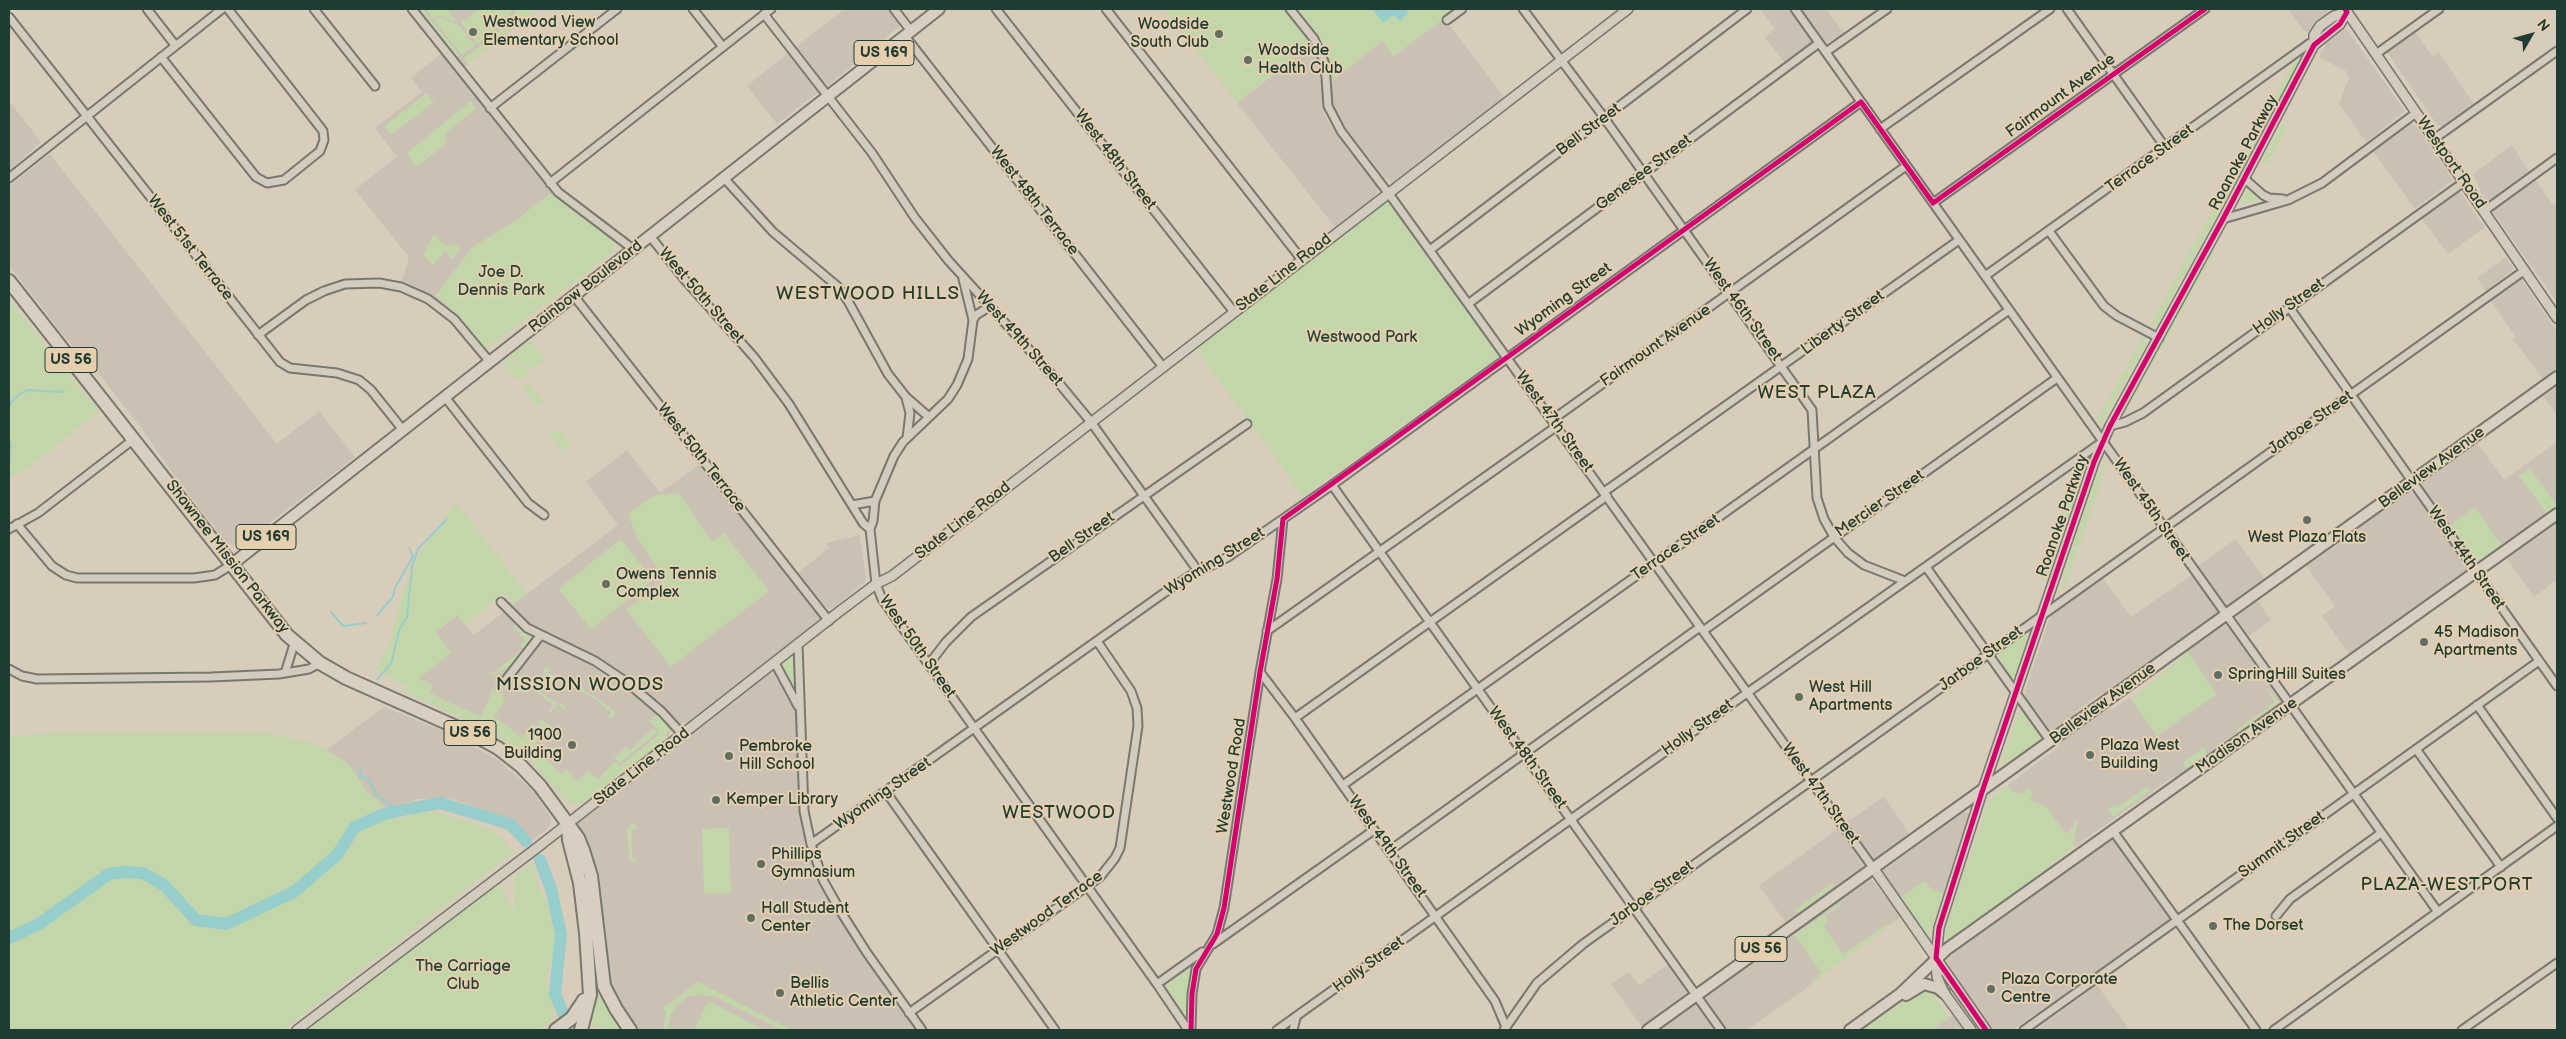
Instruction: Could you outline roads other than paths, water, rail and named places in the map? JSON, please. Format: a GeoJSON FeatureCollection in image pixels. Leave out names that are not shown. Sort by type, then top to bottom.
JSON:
{"type":"FeatureCollection","features":[{"type":"Feature","properties":{"kind":"highway","name":"Shawnee Mission Parkway"},"geometry":{"type":"LineString","coordinates":[[9,281],[263,606],[295,642],[320,663],[367,688],[474,735],[498,748],[521,766],[540,786],[568,824]]}},
{"type":"Feature","properties":{"kind":"highway","name":"US 56"},"geometry":{"type":"LineString","coordinates":[[568,824],[569,840],[580,883],[586,934],[590,995],[582,1030]]}},
{"type":"Feature","properties":{"kind":"highway","name":"US 56"},"geometry":{"type":"LineString","coordinates":[[568,824],[578,838],[591,876],[604,986],[630,1030]]}},
{"type":"Feature","properties":{"kind":"highway"},"geometry":{"type":"LineString","coordinates":[[556,1030],[578,1012],[584,1000],[586,987],[582,949],[586,934]]}},
{"type":"Feature","properties":{"kind":"main road","name":"Rainbow Boulevard"},"geometry":{"type":"LineString","coordinates":[[232,565],[939,9]]}},
{"type":"Feature","properties":{"kind":"main road","name":"Belleview Avenue"},"geometry":{"type":"LineString","coordinates":[[1648,1030],[1982,792],[2557,377]]}},
{"type":"Feature","properties":{"kind":"main road","name":"Madison Avenue"},"geometry":{"type":"LineString","coordinates":[[1936,958],[2557,514]]}},
{"type":"Feature","properties":{"kind":"main road"},"geometry":{"type":"LineString","coordinates":[[1850,1030],[1891,1001],[1936,958]]}},
{"type":"Feature","properties":{"kind":"main road"},"geometry":{"type":"LineString","coordinates":[[1891,1001],[1898,1000],[1924,984],[1938,988],[1944,993]]}},
{"type":"Feature","properties":{"kind":"street"},"geometry":{"type":"LineString","coordinates":[[147,9],[175,45]]}},
{"type":"Feature","properties":{"kind":"street"},"geometry":{"type":"LineString","coordinates":[[9,178],[222,9]]}},
{"type":"Feature","properties":{"kind":"street"},"geometry":{"type":"LineString","coordinates":[[161,56],[256,177],[267,183],[277,183],[299,169],[320,151],[324,140],[323,131],[228,9]]}},
{"type":"Feature","properties":{"kind":"street"},"geometry":{"type":"LineString","coordinates":[[314,9],[375,86]]}},
{"type":"Feature","properties":{"kind":"street","name":"West 50th Street"},"geometry":{"type":"LineString","coordinates":[[412,9],[550,183],[566,199],[633,249]]}},
{"type":"Feature","properties":{"kind":"street"},"geometry":{"type":"LineString","coordinates":[[490,108],[616,9]]}},
{"type":"Feature","properties":{"kind":"street"},"geometry":{"type":"LineString","coordinates":[[693,9],[722,47]]}},
{"type":"Feature","properties":{"kind":"street"},"geometry":{"type":"LineString","coordinates":[[550,183],[771,9]]}},
{"type":"Feature","properties":{"kind":"street","name":"West 48th Terrace"},"geometry":{"type":"LineString","coordinates":[[894,9],[908,33],[1163,366]]}},
{"type":"Feature","properties":{"kind":"street","name":"West 48th Street"},"geometry":{"type":"LineString","coordinates":[[996,9],[1234,312]]}},
{"type":"Feature","properties":{"kind":"street"},"geometry":{"type":"LineString","coordinates":[[1106,9],[1302,260]]}},
{"type":"Feature","properties":{"kind":"street","name":"West 47th Street"},"geometry":{"type":"LineString","coordinates":[[1290,9],[1314,39],[1322,54],[1325,64],[1326,98],[1332,117],[1606,494],[1874,869],[1986,1030]]}},
{"type":"Feature","properties":{"kind":"street"},"geometry":{"type":"LineString","coordinates":[[1447,20],[1462,9]]}},
{"type":"Feature","properties":{"kind":"street","name":"West 46th Street"},"geometry":{"type":"LineString","coordinates":[[1523,9],[1562,59],[1812,410],[1817,498],[1824,519],[1834,536],[1848,553],[1864,565],[1905,581]]}},
{"type":"Feature","properties":{"kind":"street","name":"State Line Road"},"geometry":{"type":"LineString","coordinates":[[297,1030],[568,824],[876,584],[892,576],[1628,9]]}},
{"type":"Feature","properties":{"kind":"street","name":"Bell Street"},"geometry":{"type":"LineString","coordinates":[[1430,250],[1748,9]]}},
{"type":"Feature","properties":{"kind":"street","name":"West 45th Street"},"geometry":{"type":"LineString","coordinates":[[1795,9],[2438,912]]}},
{"type":"Feature","properties":{"kind":"street"},"geometry":{"type":"LineString","coordinates":[[1826,52],[1887,9]]}},
{"type":"Feature","properties":{"kind":"street"},"geometry":{"type":"LineString","coordinates":[[1880,129],[2050,9]]}},
{"type":"Feature","properties":{"kind":"street"},"geometry":{"type":"LineString","coordinates":[[2067,9],[2165,147]]}},
{"type":"Feature","properties":{"kind":"street","name":"Fairmount Avenue"},"geometry":{"type":"LineString","coordinates":[[1932,203],[2205,9]]}},
{"type":"Feature","properties":{"kind":"street"},"geometry":{"type":"LineString","coordinates":[[2376,54],[2439,9]]}},
{"type":"Feature","properties":{"kind":"street","name":"Westport Road"},"geometry":{"type":"LineString","coordinates":[[2346,10],[2557,318]]}},
{"type":"Feature","properties":{"kind":"street","name":"Roanoke Parkway"},"geometry":{"type":"LineString","coordinates":[[1936,958],[1939,928],[1982,792],[2103,442],[2245,179],[2314,45],[2340,24],[2346,10]]}},
{"type":"Feature","properties":{"kind":"street","name":"West 49th Street"},"geometry":{"type":"LineString","coordinates":[[764,14],[872,153],[915,218],[962,276],[1053,376],[1091,422],[1198,572]]}},
{"type":"Feature","properties":{"kind":"street","name":"West 51st Terrace"},"geometry":{"type":"LineString","coordinates":[[9,17],[280,362],[290,368],[337,373],[359,380],[371,390],[402,430]]}},
{"type":"Feature","properties":{"kind":"street","name":"Genesee Street"},"geometry":{"type":"LineString","coordinates":[[1468,304],[1819,43]]}},
{"type":"Feature","properties":{"kind":"street","name":"Terrace Street"},"geometry":{"type":"LineString","coordinates":[[1985,276],[2310,43],[2314,45]]}},
{"type":"Feature","properties":{"kind":"street"},"geometry":{"type":"LineString","coordinates":[[2434,139],[2557,51]]}},
{"type":"Feature","properties":{"kind":"street","name":"Wyoming Street"},"geometry":{"type":"LineString","coordinates":[[811,844],[1097,641],[1198,572],[1228,557],[1332,485],[1861,102]]}},
{"type":"Feature","properties":{"kind":"street"},"geometry":{"type":"LineString","coordinates":[[2223,219],[2288,200],[2322,182],[2416,113]]}},
{"type":"Feature","properties":{"kind":"street"},"geometry":{"type":"LineString","coordinates":[[2484,211],[2557,158]]}},
{"type":"Feature","properties":{"kind":"street","name":"Fairmount Avenue"},"geometry":{"type":"LineString","coordinates":[[1552,420],[1906,166]]}},
{"type":"Feature","properties":{"kind":"street"},"geometry":{"type":"LineString","coordinates":[[724,178],[773,232],[837,286],[848,301],[877,356],[906,397],[929,417]]}},
{"type":"Feature","properties":{"kind":"street"},"geometry":{"type":"LineString","coordinates":[[2245,179],[2269,198],[2288,200]]}},
{"type":"Feature","properties":{"kind":"street","name":"Holly Street"},"geometry":{"type":"LineString","coordinates":[[2110,426],[2125,422],[2143,413],[2464,182]]}},
{"type":"Feature","properties":{"kind":"street"},"geometry":{"type":"LineString","coordinates":[[2049,231],[2104,306],[2117,316],[2160,338]]}},
{"type":"Feature","properties":{"kind":"street","name":"West 50th Street"},"geometry":{"type":"LineString","coordinates":[[650,236],[771,379],[852,505],[870,529],[877,572],[876,584],[882,599],[1189,1030]]}},
{"type":"Feature","properties":{"kind":"street","name":"Liberty Street"},"geometry":{"type":"LineString","coordinates":[[1295,718],[1959,240]]}},
{"type":"Feature","properties":{"kind":"street","name":"Jarboe Street"},"geometry":{"type":"LineString","coordinates":[[1505,1029],[1532,990],[1549,972],[1634,908],[2525,270]]}},
{"type":"Feature","properties":{"kind":"street"},"geometry":{"type":"LineString","coordinates":[[870,529],[873,521],[875,501],[885,472],[908,438],[948,399],[965,369],[971,344],[973,320],[962,276]]}},
{"type":"Feature","properties":{"kind":"street"},"geometry":{"type":"LineString","coordinates":[[258,335],[306,300],[324,291],[346,284],[379,282],[401,287],[428,298],[454,319],[490,362]]}},
{"type":"Feature","properties":{"kind":"street","name":"West 50th Terrace"},"geometry":{"type":"LineString","coordinates":[[574,296],[829,621]]}},
{"type":"Feature","properties":{"kind":"street"},"geometry":{"type":"LineString","coordinates":[[973,320],[976,315],[989,307]]}},
{"type":"Feature","properties":{"kind":"street","name":"West 44th Street"},"geometry":{"type":"LineString","coordinates":[[2289,307],[2557,686]]}},
{"type":"Feature","properties":{"kind":"street","name":"Terrace Street"},"geometry":{"type":"LineString","coordinates":[[1343,786],[2009,310]]}},
{"type":"Feature","properties":{"kind":"street","name":"Mercier Street"},"geometry":{"type":"LineString","coordinates":[[1388,851],[2057,378]]}},
{"type":"Feature","properties":{"kind":"street"},"geometry":{"type":"LineString","coordinates":[[445,397],[528,503],[544,515]]}},
{"type":"Feature","properties":{"kind":"street"},"geometry":{"type":"LineString","coordinates":[[906,397],[910,413],[908,438]]}},
{"type":"Feature","properties":{"kind":"street","name":"Bell Street"},"geometry":{"type":"LineString","coordinates":[[929,664],[946,642],[972,617],[1143,494],[1247,424]]}},
{"type":"Feature","properties":{"kind":"street"},"geometry":{"type":"LineString","coordinates":[[1267,631],[1380,553],[1557,426]]}},
{"type":"Feature","properties":{"kind":"street"},"geometry":{"type":"LineString","coordinates":[[9,529],[38,512],[134,439]]}},
{"type":"Feature","properties":{"kind":"street","name":"Holly Street"},"geometry":{"type":"LineString","coordinates":[[1276,1030],[1296,1018],[1747,693],[2103,442]]}},
{"type":"Feature","properties":{"kind":"street","name":"West 48th Street"},"geometry":{"type":"LineString","coordinates":[[1332,485],[1721,1030]]}},
{"type":"Feature","properties":{"kind":"street"},"geometry":{"type":"LineString","coordinates":[[852,505],[875,501]]}},
{"type":"Feature","properties":{"kind":"street","name":"Westwood Road"},"geometry":{"type":"LineString","coordinates":[[1189,1030],[1196,968],[1218,934],[1224,908],[1260,672],[1277,579],[1283,519]]}},
{"type":"Feature","properties":{"kind":"street"},"geometry":{"type":"LineString","coordinates":[[17,524],[52,566],[66,575],[77,578],[194,578],[215,575],[232,565]]}},
{"type":"Feature","properties":{"kind":"street"},"geometry":{"type":"LineString","coordinates":[[1926,566],[2051,742]]}},
{"type":"Feature","properties":{"kind":"street"},"geometry":{"type":"LineString","coordinates":[[502,602],[527,628],[607,668],[657,706],[683,735]]}},
{"type":"Feature","properties":{"kind":"street"},"geometry":{"type":"LineString","coordinates":[[505,681],[540,636]]}},
{"type":"Feature","properties":{"kind":"street","name":"Westwood Terrace"},"geometry":{"type":"LineString","coordinates":[[910,1013],[1087,886],[1108,869],[1120,848],[1138,726],[1135,700],[1131,691],[1097,641]]}},
{"type":"Feature","properties":{"kind":"street"},"geometry":{"type":"LineString","coordinates":[[285,673],[295,642]]}},
{"type":"Feature","properties":{"kind":"street"},"geometry":{"type":"LineString","coordinates":[[798,644],[804,810],[811,844],[823,880],[841,912],[922,1030]]}},
{"type":"Feature","properties":{"kind":"street","name":"Summit Street"},"geometry":{"type":"LineString","coordinates":[[2024,1030],[2540,661]]}},
{"type":"Feature","properties":{"kind":"street"},"geometry":{"type":"LineString","coordinates":[[9,669],[22,676],[38,679],[265,676],[309,669],[320,663]]}},
{"type":"Feature","properties":{"kind":"street"},"geometry":{"type":"LineString","coordinates":[[775,663],[799,708]]}},
{"type":"Feature","properties":{"kind":"street","name":"West 49th Street"},"geometry":{"type":"LineString","coordinates":[[1260,672],[1295,718],[1495,1000],[1505,1029]]}},
{"type":"Feature","properties":{"kind":"street"},"geometry":{"type":"LineString","coordinates":[[2477,705],[2557,818]]}},
{"type":"Feature","properties":{"kind":"street"},"geometry":{"type":"LineString","coordinates":[[2416,749],[2501,867]]}},
{"type":"Feature","properties":{"kind":"street"},"geometry":{"type":"LineString","coordinates":[[886,792],[1055,1030]]}},
{"type":"Feature","properties":{"kind":"street"},"geometry":{"type":"LineString","coordinates":[[2274,1030],[2557,826]]}},
{"type":"Feature","properties":{"kind":"street"},"geometry":{"type":"LineString","coordinates":[[1158,984],[1374,830]]}},
{"type":"Feature","properties":{"kind":"street"},"geometry":{"type":"LineString","coordinates":[[2113,831],[2256,1030]]}},
{"type":"Feature","properties":{"kind":"street"},"geometry":{"type":"LineString","coordinates":[[2276,916],[2290,899],[2381,833]]}},
{"type":"Feature","properties":{"kind":"street","name":"West 47th Street"},"geometry":{"type":"LineString","coordinates":[[1936,958],[1937,977],[1944,993],[1971,1030]]}},
{"type":"Feature","properties":{"kind":"street"},"geometry":{"type":"LineString","coordinates":[[2462,1030],[2557,962]]}},
{"type":"Feature","properties":{"kind":"street"},"geometry":{"type":"LineString","coordinates":[[1293,1030],[1296,1018]]}},
{"type":"Feature","properties":{"kind":"water"},"geometry":{"type":"Polygon","coordinates":[[[1375,9],[1406,9],[1408,13],[1400,21],[1394,15],[1383,23],[1374,11],[1375,9]]]}},
{"type":"Feature","properties":{"kind":"waterway"},"geometry":{"type":"LineString","coordinates":[[9,405],[17,396],[27,390],[61,392],[64,390]]}},
{"type":"Feature","properties":{"kind":"waterway"},"geometry":{"type":"LineString","coordinates":[[9,461],[11,443]]}},
{"type":"Feature","properties":{"kind":"waterway"},"geometry":{"type":"LineString","coordinates":[[377,679],[391,664],[399,630],[407,617],[412,566],[418,549],[446,520]]}},
{"type":"Feature","properties":{"kind":"waterway"},"geometry":{"type":"LineString","coordinates":[[377,615],[393,597],[395,588],[413,556],[409,548]]}},
{"type":"Feature","properties":{"kind":"waterway"},"geometry":{"type":"LineString","coordinates":[[331,612],[343,626],[366,623]]}},
{"type":"Feature","properties":{"kind":"waterway"},"geometry":{"type":"LineString","coordinates":[[361,766],[360,776],[369,780],[377,796],[401,811]]}},
{"type":"Feature","properties":{"kind":"waterway"},"geometry":{"type":"LineString","coordinates":[[9,938],[39,924],[109,874],[124,872],[143,873],[164,885],[196,920],[226,924],[294,892],[337,855],[355,827],[384,814],[408,809],[440,803],[510,824],[526,841]]}},
{"type":"Feature","properties":{"kind":"waterway"},"geometry":{"type":"LineString","coordinates":[[540,860],[551,889],[561,934],[555,994],[564,1015]]}},
{"type":"Feature","properties":{"kind":"place","name":"Westwood View Elementary School"},"geometry":{"type":"Point","coordinates":[473,32]}},
{"type":"Feature","properties":{"kind":"place","name":"Woodside South Club"},"geometry":{"type":"Point","coordinates":[1219,34]}},
{"type":"Feature","properties":{"kind":"place","name":"Woodside Health Club"},"geometry":{"type":"Point","coordinates":[1248,60]}},
{"type":"Feature","properties":{"kind":"place","name":"West Plaza Flats"},"geometry":{"type":"Point","coordinates":[2307,520]}},
{"type":"Feature","properties":{"kind":"place","name":"Owens Tennis Complex"},"geometry":{"type":"Point","coordinates":[606,584]}},
{"type":"Feature","properties":{"kind":"place","name":"45 Madison Apartments"},"geometry":{"type":"Point","coordinates":[2424,642]}},
{"type":"Feature","properties":{"kind":"place","name":"SpringHill Suites"},"geometry":{"type":"Point","coordinates":[2218,675]}},
{"type":"Feature","properties":{"kind":"place","name":"West Hill Apartments"},"geometry":{"type":"Point","coordinates":[1799,697]}},
{"type":"Feature","properties":{"kind":"place","name":"1900 Building"},"geometry":{"type":"Point","coordinates":[572,745]}},
{"type":"Feature","properties":{"kind":"place","name":"Plaza West Building"},"geometry":{"type":"Point","coordinates":[2090,755]}},
{"type":"Feature","properties":{"kind":"place","name":"Pembroke Hill School"},"geometry":{"type":"Point","coordinates":[729,756]}},
{"type":"Feature","properties":{"kind":"place","name":"Kemper Library"},"geometry":{"type":"Point","coordinates":[716,800]}},
{"type":"Feature","properties":{"kind":"place","name":"Phillips Gymnasium"},"geometry":{"type":"Point","coordinates":[761,864]}},
{"type":"Feature","properties":{"kind":"place","name":"Hall Student Center"},"geometry":{"type":"Point","coordinates":[751,918]}},
{"type":"Feature","properties":{"kind":"place","name":"The Dorset"},"geometry":{"type":"Point","coordinates":[2213,926]}},
{"type":"Feature","properties":{"kind":"place","name":"Plaza Corporate Centre"},"geometry":{"type":"Point","coordinates":[1991,989]}},
{"type":"Feature","properties":{"kind":"place","name":"Bellis Athletic Center"},"geometry":{"type":"Point","coordinates":[780,993]}},
{"type":"Feature","properties":{"kind":"district","name":"WESTWOOD HILLS"},"geometry":{"type":"Point","coordinates":[868,294]}},
{"type":"Feature","properties":{"kind":"district","name":"WEST PLAZA"},"geometry":{"type":"Point","coordinates":[1817,393]}},
{"type":"Feature","properties":{"kind":"district","name":"MISSION WOODS"},"geometry":{"type":"Point","coordinates":[580,685]}},
{"type":"Feature","properties":{"kind":"district","name":"WESTWOOD"},"geometry":{"type":"Point","coordinates":[1059,813]}},
{"type":"Feature","properties":{"kind":"district","name":"PLAZA-WESTPORT"},"geometry":{"type":"Point","coordinates":[2447,885]}},
{"type":"Feature","properties":{"kind":"park label","name":"Joe D. Dennis Park"},"geometry":{"type":"Point","coordinates":[501,282]}},
{"type":"Feature","properties":{"kind":"park label","name":"Westwood Park"},"geometry":{"type":"Point","coordinates":[1362,338]}},
{"type":"Feature","properties":{"kind":"park label","name":"The Carriage Club"},"geometry":{"type":"Point","coordinates":[463,976]}}]}
